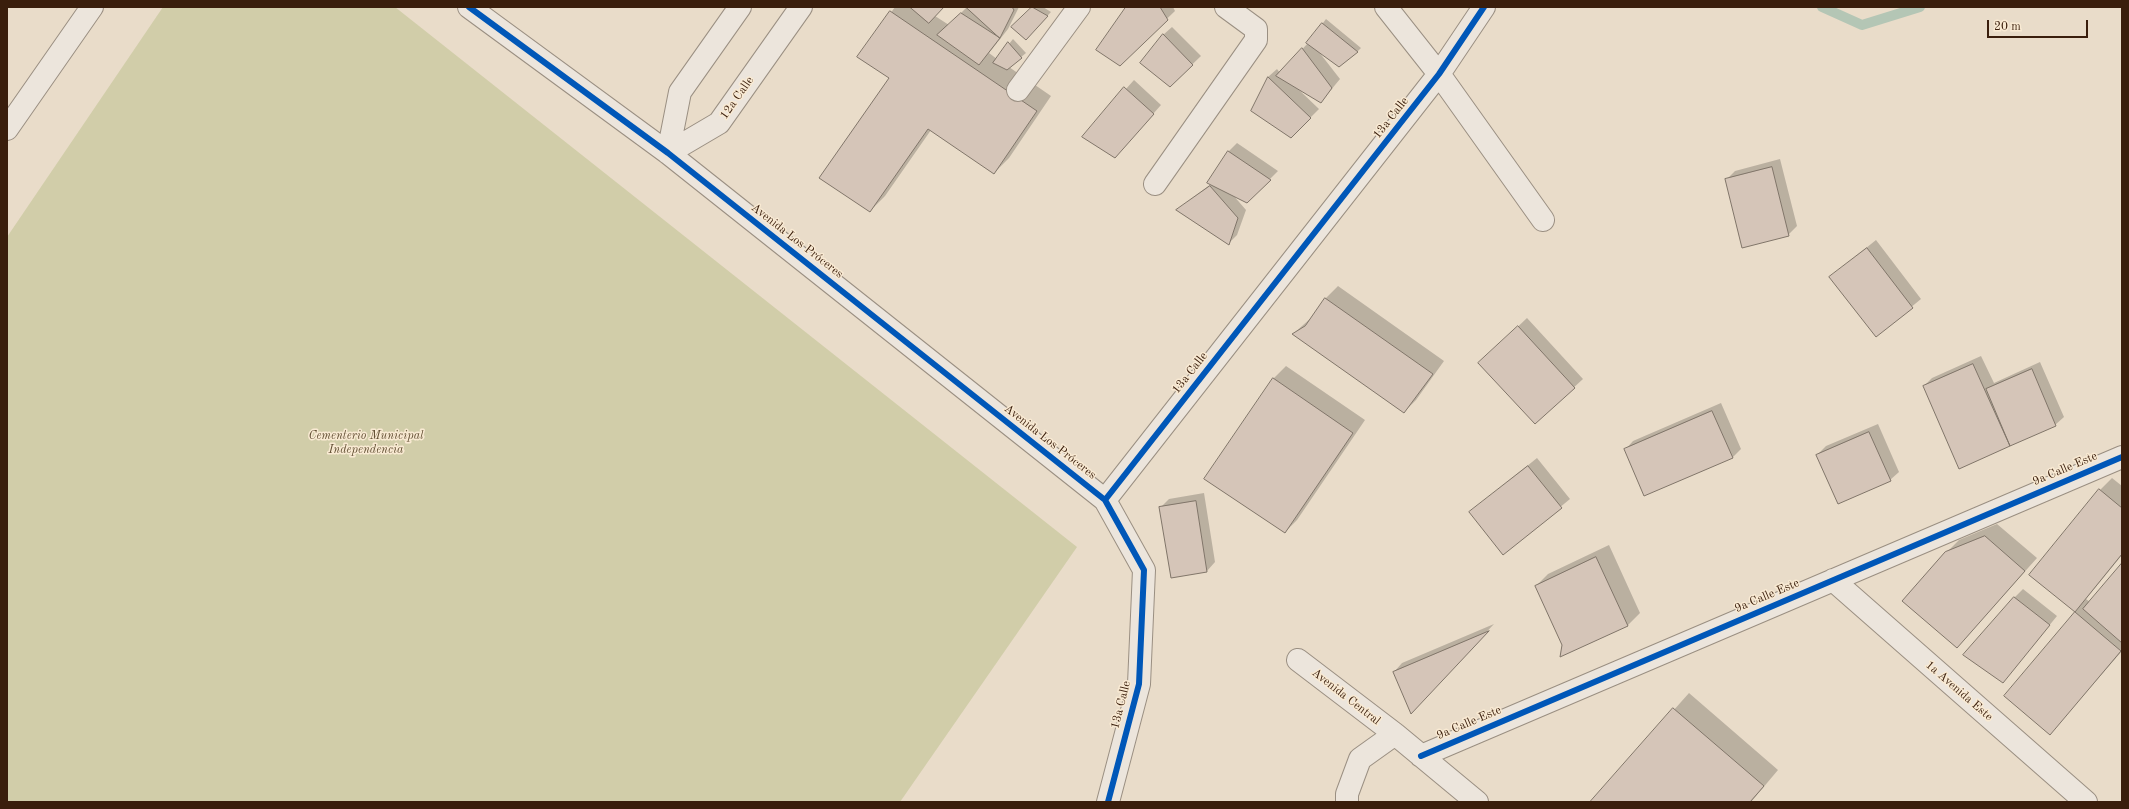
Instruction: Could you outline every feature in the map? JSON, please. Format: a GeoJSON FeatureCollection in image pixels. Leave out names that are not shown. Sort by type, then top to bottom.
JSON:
{"type":"FeatureCollection","features":[{"type":"Feature","properties":{"kind":"street"},"geometry":{"type":"LineString","coordinates":[[7,129],[92,7]]}},
{"type":"Feature","properties":{"kind":"street","name":"Avenida Los Próceres"},"geometry":{"type":"LineString","coordinates":[[469,7],[668,153],[1104,500]]}},
{"type":"Feature","properties":{"kind":"street"},"geometry":{"type":"LineString","coordinates":[[668,153],[680,92],[740,7]]}},
{"type":"Feature","properties":{"kind":"street","name":"12a Calle"},"geometry":{"type":"LineString","coordinates":[[668,153],[719,123],[801,7]]}},
{"type":"Feature","properties":{"kind":"street"},"geometry":{"type":"LineString","coordinates":[[1018,90],[1079,7]]}},
{"type":"Feature","properties":{"kind":"street"},"geometry":{"type":"LineString","coordinates":[[1155,184],[1256,40],[1256,29],[1226,7]]}},
{"type":"Feature","properties":{"kind":"street"},"geometry":{"type":"LineString","coordinates":[[1386,7],[1439,74],[1543,220]]}},
{"type":"Feature","properties":{"kind":"street","name":"13a Calle"},"geometry":{"type":"LineString","coordinates":[[1108,802],[1139,684],[1144,570],[1104,500],[1439,74],[1484,7]]}},
{"type":"Feature","properties":{"kind":"street","name":"9a Calle Este"},"geometry":{"type":"LineString","coordinates":[[1421,756],[1832,580],[2121,459]]}},
{"type":"Feature","properties":{"kind":"street","name":"1a Avenida Este"},"geometry":{"type":"LineString","coordinates":[[1832,580],[2086,802]]}},
{"type":"Feature","properties":{"kind":"street","name":"Avenida Central"},"geometry":{"type":"LineString","coordinates":[[1298,660],[1395,734]]}},
{"type":"Feature","properties":{"kind":"street"},"geometry":{"type":"LineString","coordinates":[[1347,802],[1347,794],[1360,759],[1395,734],[1477,802]]}},
{"type":"Feature","properties":{"kind":"green space","name":"Cementerio Municipal Independencia"},"geometry":{"type":"Polygon","coordinates":[[[163,7],[395,7],[1077,547],[900,802],[7,802],[7,237],[163,7]]]}},
{"type":"Feature","properties":{"kind":"building"},"geometry":{"type":"Polygon","coordinates":[[[910,7],[944,7],[929,23],[910,7]]]}},
{"type":"Feature","properties":{"kind":"building"},"geometry":{"type":"Polygon","coordinates":[[[966,7],[1012,7],[1014,10],[1000,38],[966,7]]]}},
{"type":"Feature","properties":{"kind":"building"},"geometry":{"type":"Polygon","coordinates":[[[1032,7],[1048,16],[1026,40],[1011,27],[1032,7]]]}},
{"type":"Feature","properties":{"kind":"building"},"geometry":{"type":"Polygon","coordinates":[[[1126,7],[1160,7],[1168,20],[1120,66],[1096,50],[1126,7]]]}},
{"type":"Feature","properties":{"kind":"building"},"geometry":{"type":"Polygon","coordinates":[[[890,11],[1037,111],[994,174],[928,129],[870,212],[819,178],[889,78],[857,57],[890,11]]]}},
{"type":"Feature","properties":{"kind":"building"},"geometry":{"type":"Polygon","coordinates":[[[961,13],[1000,38],[979,65],[937,35],[961,13]]]}},
{"type":"Feature","properties":{"kind":"building"},"geometry":{"type":"Polygon","coordinates":[[[1322,23],[1358,52],[1339,67],[1306,43],[1322,23]]]}},
{"type":"Feature","properties":{"kind":"building"},"geometry":{"type":"Polygon","coordinates":[[[1163,34],[1193,65],[1170,87],[1140,63],[1163,34]]]}},
{"type":"Feature","properties":{"kind":"building"},"geometry":{"type":"Polygon","coordinates":[[[1008,42],[1022,58],[1007,70],[993,63],[1008,42]]]}},
{"type":"Feature","properties":{"kind":"building"},"geometry":{"type":"Polygon","coordinates":[[[1302,48],[1332,88],[1321,103],[1276,76],[1302,48]]]}},
{"type":"Feature","properties":{"kind":"building"},"geometry":{"type":"Polygon","coordinates":[[[1268,77],[1311,118],[1291,138],[1251,111],[1268,77]]]}},
{"type":"Feature","properties":{"kind":"building"},"geometry":{"type":"Polygon","coordinates":[[[1124,87],[1154,114],[1115,158],[1082,137],[1124,87]]]}},
{"type":"Feature","properties":{"kind":"building"},"geometry":{"type":"Polygon","coordinates":[[[1228,151],[1271,180],[1247,203],[1207,183],[1228,151]]]}},
{"type":"Feature","properties":{"kind":"building"},"geometry":{"type":"Polygon","coordinates":[[[1772,167],[1789,236],[1742,248],[1725,179],[1772,167]]]}},
{"type":"Feature","properties":{"kind":"building"},"geometry":{"type":"Polygon","coordinates":[[[1210,186],[1238,218],[1229,245],[1176,210],[1210,186]]]}},
{"type":"Feature","properties":{"kind":"building"},"geometry":{"type":"Polygon","coordinates":[[[1867,248],[1913,308],[1876,337],[1829,277],[1867,248]]]}},
{"type":"Feature","properties":{"kind":"building"},"geometry":{"type":"Polygon","coordinates":[[[1325,298],[1433,374],[1404,413],[1292,334],[1305,326],[1325,298]]]}},
{"type":"Feature","properties":{"kind":"building"},"geometry":{"type":"Polygon","coordinates":[[[1518,326],[1575,388],[1535,424],[1478,363],[1518,326]]]}},
{"type":"Feature","properties":{"kind":"building"},"geometry":{"type":"Polygon","coordinates":[[[1973,364],[2010,446],[1959,469],[1923,386],[1973,364]]]}},
{"type":"Feature","properties":{"kind":"building"},"geometry":{"type":"Polygon","coordinates":[[[2032,369],[2056,426],[2010,446],[1986,389],[2032,369]]]}},
{"type":"Feature","properties":{"kind":"building"},"geometry":{"type":"Polygon","coordinates":[[[1273,378],[1353,433],[1285,533],[1204,479],[1273,378]]]}},
{"type":"Feature","properties":{"kind":"building"},"geometry":{"type":"Polygon","coordinates":[[[1712,411],[1733,458],[1644,496],[1624,449],[1712,411]]]}},
{"type":"Feature","properties":{"kind":"building"},"geometry":{"type":"Polygon","coordinates":[[[1869,432],[1891,481],[1838,504],[1816,455],[1869,432]]]}},
{"type":"Feature","properties":{"kind":"building"},"geometry":{"type":"Polygon","coordinates":[[[1528,466],[1562,508],[1503,555],[1469,512],[1528,466]]]}},
{"type":"Feature","properties":{"kind":"building"},"geometry":{"type":"Polygon","coordinates":[[[2099,489],[2122,508],[2122,554],[2075,612],[2029,575],[2099,489]]]}},
{"type":"Feature","properties":{"kind":"building"},"geometry":{"type":"Polygon","coordinates":[[[1196,501],[1207,572],[1171,578],[1159,507],[1196,501]]]}},
{"type":"Feature","properties":{"kind":"building"},"geometry":{"type":"Polygon","coordinates":[[[1985,536],[2025,571],[1957,648],[1902,601],[1945,552],[1985,536]]]}},
{"type":"Feature","properties":{"kind":"building"},"geometry":{"type":"Polygon","coordinates":[[[1596,557],[1628,626],[1560,657],[1562,645],[1535,586],[1596,557]]]}},
{"type":"Feature","properties":{"kind":"building"},"geometry":{"type":"Polygon","coordinates":[[[2122,563],[2122,643],[2083,609],[2122,563]]]}},
{"type":"Feature","properties":{"kind":"building"},"geometry":{"type":"Polygon","coordinates":[[[2014,597],[2050,625],[2003,683],[1963,655],[2014,597]]]}},
{"type":"Feature","properties":{"kind":"building"},"geometry":{"type":"Polygon","coordinates":[[[2075,612],[2121,651],[2050,735],[2004,696],[2075,612]]]}},
{"type":"Feature","properties":{"kind":"building"},"geometry":{"type":"Polygon","coordinates":[[[1489,631],[1411,714],[1393,672],[1489,631]]]}},
{"type":"Feature","properties":{"kind":"building"},"geometry":{"type":"Polygon","coordinates":[[[1673,708],[1764,786],[1750,802],[1590,802],[1673,708]]]}},
{"type":"Feature","properties":{"kind":"waterway"},"geometry":{"type":"LineString","coordinates":[[1822,7],[1862,25],[1920,7]]}},
{"type":"Feature","properties":{"kind":"cycle path"},"geometry":{"type":"LineString","coordinates":[[469,7],[668,153],[1105,500],[1144,570],[1139,684],[1108,802]]}},
{"type":"Feature","properties":{"kind":"cycle path"},"geometry":{"type":"LineString","coordinates":[[1105,500],[1439,74],[1484,7]]}},
{"type":"Feature","properties":{"kind":"cycle path"},"geometry":{"type":"LineString","coordinates":[[1421,756],[2122,457]]}}]}
